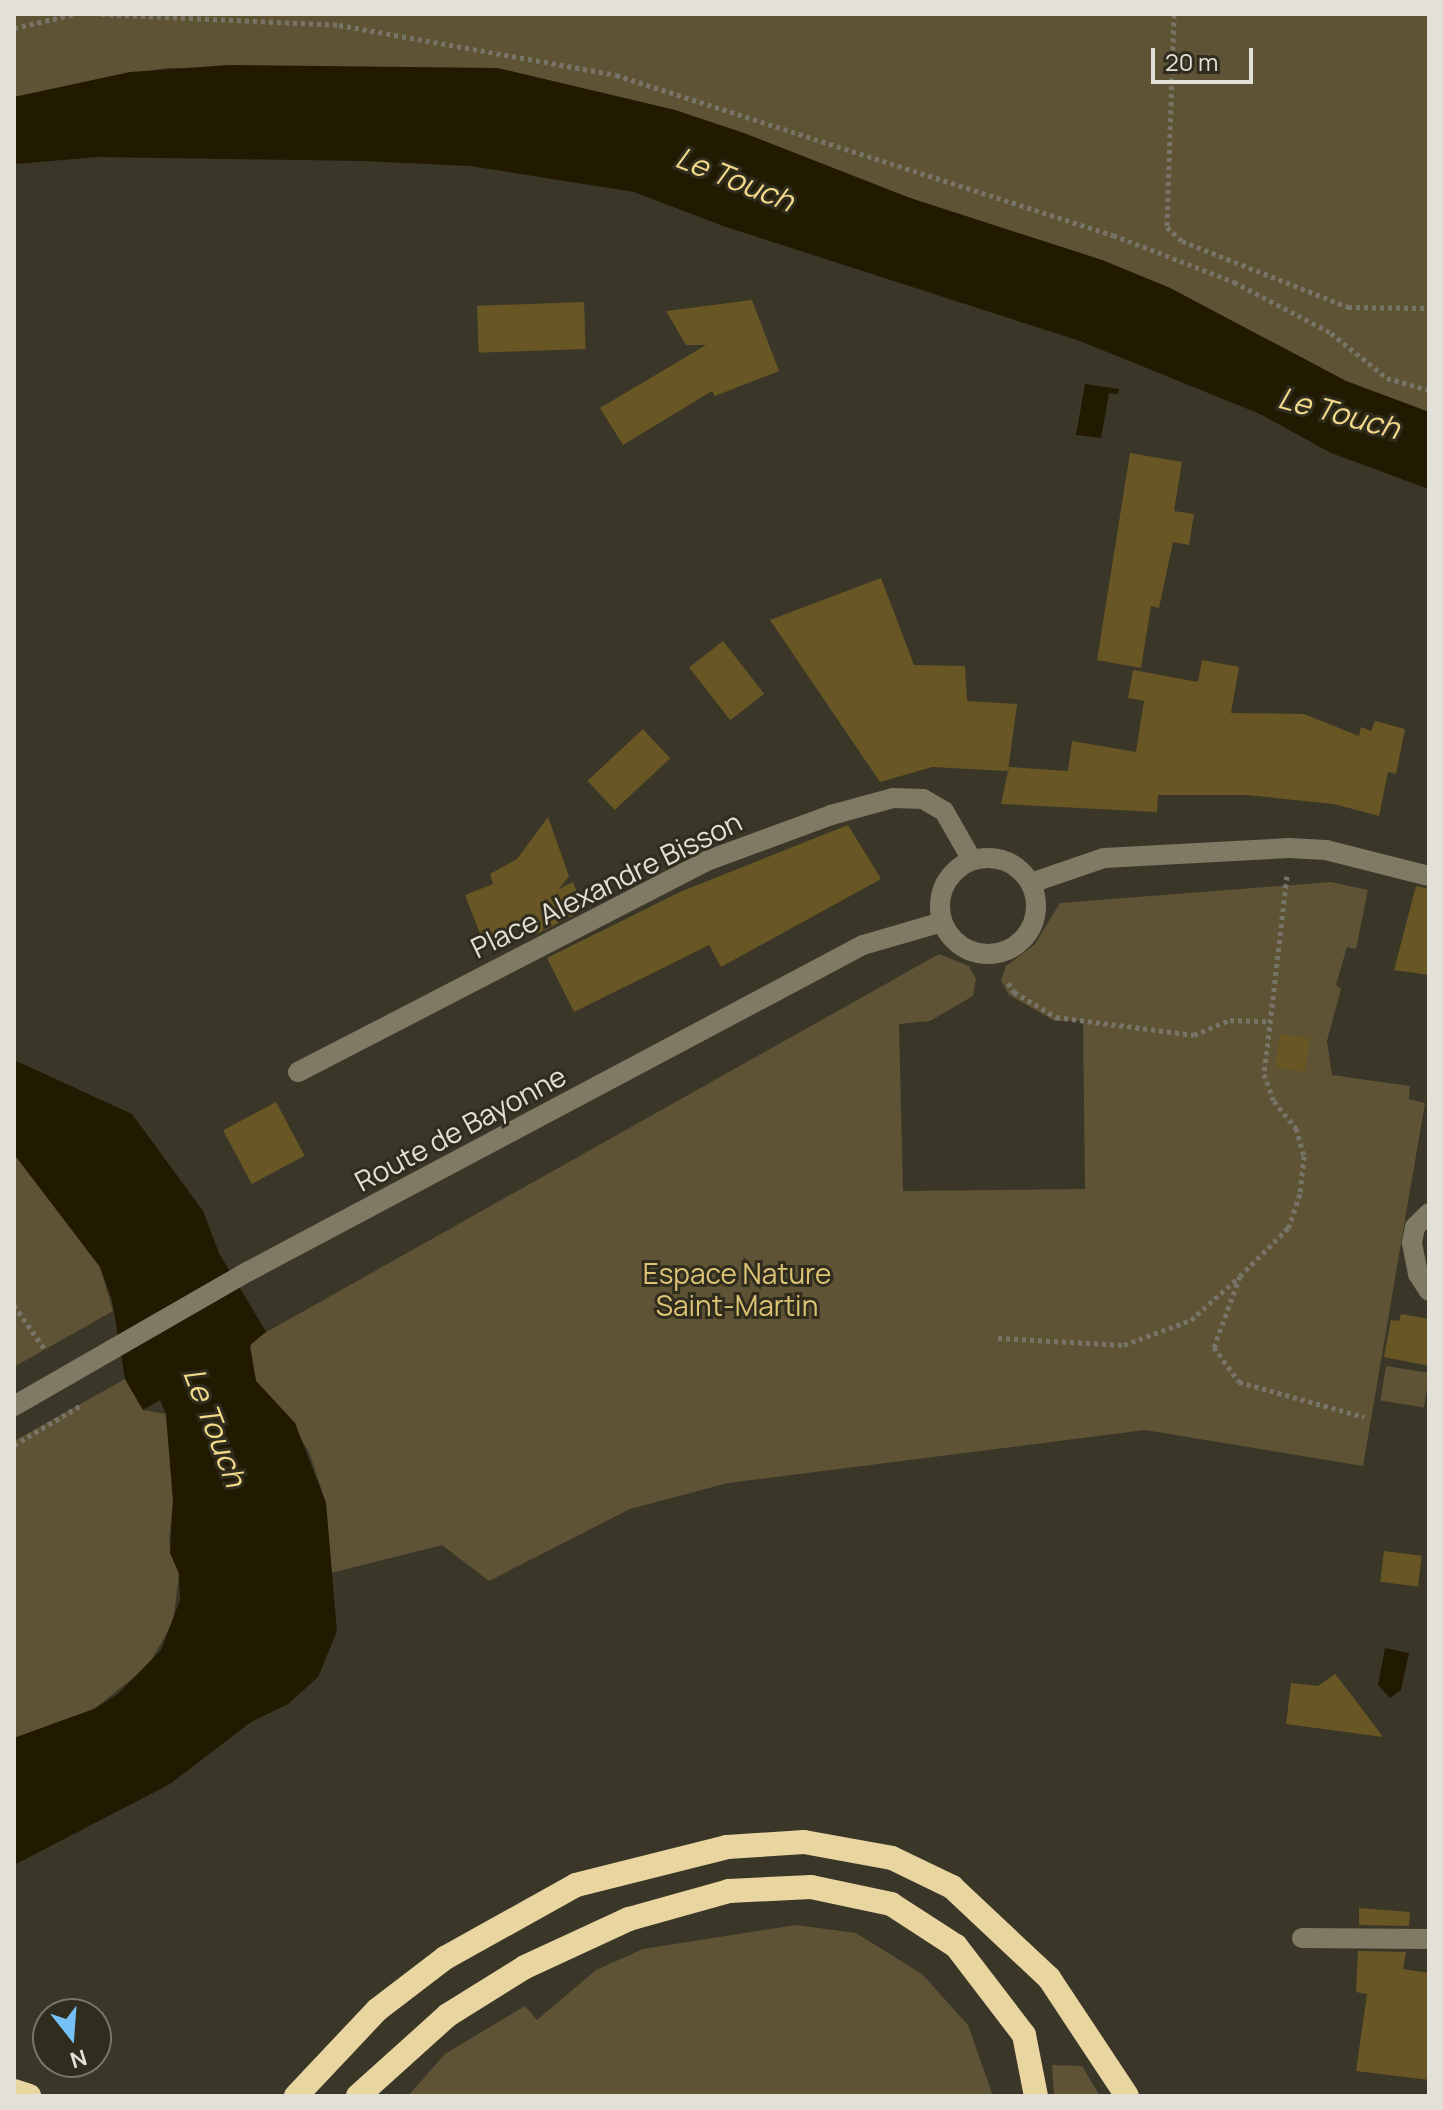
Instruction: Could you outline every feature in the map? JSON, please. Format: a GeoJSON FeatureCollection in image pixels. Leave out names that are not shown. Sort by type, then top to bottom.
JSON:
{"type":"FeatureCollection","features":[{"type":"Feature","properties":{"kind":"highway"},"geometry":{"type":"LineString","coordinates":[[296,2096],[315,2072],[377,2010],[445,1958],[576,1885],[727,1847],[804,1842],[892,1858],[952,1887],[1049,1978],[1127,2096]]}},
{"type":"Feature","properties":{"kind":"highway"},"geometry":{"type":"LineString","coordinates":[[358,2096],[448,2015],[525,1967],[629,1919],[729,1891],[811,1887],[891,1904],[956,1946],[1024,2035],[1036,2096]]}},
{"type":"Feature","properties":{"kind":"highway"},"geometry":{"type":"LineString","coordinates":[[14,2091],[29,2096]]}},
{"type":"Feature","properties":{"kind":"street","name":"Place Alexandre Bisson"},"geometry":{"type":"LineString","coordinates":[[298,1072],[709,860],[831,815],[893,798],[923,799],[944,811],[972,860]]}},
{"type":"Feature","properties":{"kind":"street"},"geometry":{"type":"LineString","coordinates":[[1031,883],[1104,858],[1289,848],[1338,852],[1429,876]]}},
{"type":"Feature","properties":{"kind":"street"},"geometry":{"type":"LineString","coordinates":[[972,860],[1006,861],[1031,883],[1033,924],[1026,936],[1003,952],[969,951],[952,939],[942,922],[944,884],[972,860]]}},
{"type":"Feature","properties":{"kind":"street","name":"Route de Bayonne"},"geometry":{"type":"LineString","coordinates":[[14,1406],[249,1271],[863,945],[942,922]]}},
{"type":"Feature","properties":{"kind":"street"},"geometry":{"type":"LineString","coordinates":[[1429,1213],[1415,1227],[1412,1243],[1418,1274],[1429,1291]]}},
{"type":"Feature","properties":{"kind":"street"},"geometry":{"type":"LineString","coordinates":[[1302,1938],[1429,1939]]}},
{"type":"Feature","properties":{"kind":"path"},"geometry":{"type":"LineString","coordinates":[[14,28],[75,14]]}},
{"type":"Feature","properties":{"kind":"path"},"geometry":{"type":"LineString","coordinates":[[101,14],[339,25],[616,75],[1113,235],[1234,282],[1331,333],[1387,378],[1429,390]]}},
{"type":"Feature","properties":{"kind":"path"},"geometry":{"type":"LineString","coordinates":[[1174,14],[1167,227],[1182,241],[1348,307],[1429,308]]}},
{"type":"Feature","properties":{"kind":"path"},"geometry":{"type":"LineString","coordinates":[[998,1338],[1124,1345],[1191,1320],[1288,1228],[1300,1194],[1300,1142],[1264,1074],[1267,1021],[1281,955],[1289,848]]}},
{"type":"Feature","properties":{"kind":"path"},"geometry":{"type":"LineString","coordinates":[[1008,983],[1014,992],[1056,1017],[1194,1035],[1230,1020],[1267,1021]]}},
{"type":"Feature","properties":{"kind":"path"},"geometry":{"type":"LineString","coordinates":[[1240,1276],[1214,1347],[1239,1382],[1364,1417]]}},
{"type":"Feature","properties":{"kind":"path"},"geometry":{"type":"LineString","coordinates":[[14,1305],[46,1351]]}},
{"type":"Feature","properties":{"kind":"path"},"geometry":{"type":"LineString","coordinates":[[14,1445],[81,1405]]}},
{"type":"Feature","properties":{"kind":"green space"},"geometry":{"type":"Polygon","coordinates":[[[14,14],[1429,14],[1429,412],[1346,381],[1170,288],[1102,260],[910,198],[675,110],[497,68],[165,68],[14,97],[14,14]]]}},
{"type":"Feature","properties":{"kind":"green space","name":"Espace Nature Saint-Martin"},"geometry":{"type":"Polygon","coordinates":[[[1331,882],[1368,890],[1356,949],[1347,947],[1336,985],[1341,989],[1327,1041],[1332,1075],[1410,1086],[1409,1099],[1425,1103],[1363,1466],[1145,1430],[728,1483],[630,1509],[489,1581],[442,1545],[331,1573],[326,1503],[309,1452],[285,1413],[256,1381],[248,1352],[254,1339],[939,954],[969,966],[976,979],[973,996],[930,1021],[899,1024],[903,1191],[1085,1189],[1083,1021],[1055,1021],[1009,995],[1001,980],[1006,966],[1035,944],[1060,903],[1331,882]]]}},
{"type":"Feature","properties":{"kind":"green space"},"geometry":{"type":"Polygon","coordinates":[[[14,1154],[100,1267],[113,1311],[14,1367],[14,1154]]]}},
{"type":"Feature","properties":{"kind":"green space"},"geometry":{"type":"Polygon","coordinates":[[[1386,1366],[1429,1373],[1424,1407],[1381,1401],[1386,1366]]]}},
{"type":"Feature","properties":{"kind":"green space"},"geometry":{"type":"Polygon","coordinates":[[[125,1379],[143,1410],[166,1414],[173,1500],[169,1541],[179,1574],[173,1622],[148,1666],[94,1709],[14,1738],[14,1441],[125,1379]]]}},
{"type":"Feature","properties":{"kind":"green space"},"geometry":{"type":"Polygon","coordinates":[[[796,1925],[856,1933],[922,1974],[968,2025],[993,2096],[408,2096],[445,2054],[525,2006],[537,2020],[596,1970],[643,1949],[796,1925]]]}},
{"type":"Feature","properties":{"kind":"green space"},"geometry":{"type":"Polygon","coordinates":[[[1052,2065],[1082,2066],[1100,2096],[1054,2096],[1052,2065]]]}},
{"type":"Feature","properties":{"kind":"water","name":"Le Touch"},"geometry":{"type":"Polygon","coordinates":[[[229,65],[497,68],[675,110],[744,133],[910,198],[1102,260],[1170,288],[1346,381],[1429,412],[1429,489],[1331,453],[1260,414],[1080,341],[723,226],[634,192],[470,166],[364,161],[98,157],[14,164],[14,97],[130,72],[229,65]]]}},
{"type":"Feature","properties":{"kind":"water"},"geometry":{"type":"Polygon","coordinates":[[[1085,384],[1119,389],[1118,394],[1109,393],[1101,438],[1076,435],[1085,384]]]}},
{"type":"Feature","properties":{"kind":"water","name":"Le Touch"},"geometry":{"type":"Polygon","coordinates":[[[14,1060],[132,1114],[203,1211],[219,1253],[266,1332],[250,1345],[256,1381],[295,1423],[326,1503],[337,1631],[318,1677],[288,1704],[251,1722],[170,1784],[14,1865],[14,1738],[94,1709],[118,1694],[161,1650],[180,1600],[179,1574],[170,1553],[173,1500],[166,1414],[160,1400],[143,1410],[125,1379],[112,1300],[100,1267],[14,1154],[14,1060]]]}},
{"type":"Feature","properties":{"kind":"water"},"geometry":{"type":"Polygon","coordinates":[[[1385,1648],[1409,1653],[1401,1690],[1390,1698],[1378,1685],[1385,1648]]]}},
{"type":"Feature","properties":{"kind":"building"},"geometry":{"type":"Polygon","coordinates":[[[752,300],[779,371],[715,396],[712,391],[623,445],[600,408],[706,345],[686,345],[666,311],[752,300]]]}},
{"type":"Feature","properties":{"kind":"building"},"geometry":{"type":"Polygon","coordinates":[[[584,302],[586,349],[479,353],[477,306],[584,302]]]}},
{"type":"Feature","properties":{"kind":"building"},"geometry":{"type":"Polygon","coordinates":[[[1130,453],[1182,462],[1174,511],[1194,514],[1189,545],[1173,542],[1159,608],[1151,606],[1141,668],[1097,660],[1130,453]]]}},
{"type":"Feature","properties":{"kind":"building"},"geometry":{"type":"Polygon","coordinates":[[[881,578],[914,665],[965,666],[967,701],[1017,704],[1008,771],[932,767],[880,782],[770,620],[881,578]]]}},
{"type":"Feature","properties":{"kind":"building"},"geometry":{"type":"Polygon","coordinates":[[[723,641],[764,694],[730,720],[689,667],[723,641]]]}},
{"type":"Feature","properties":{"kind":"building"},"geometry":{"type":"Polygon","coordinates":[[[1202,660],[1239,667],[1231,713],[1304,714],[1359,736],[1361,727],[1371,731],[1375,721],[1405,729],[1396,774],[1388,772],[1379,816],[1334,804],[1247,795],[1158,795],[1157,812],[1001,804],[1009,767],[1068,771],[1072,741],[1136,752],[1144,701],[1128,698],[1133,670],[1198,682],[1202,660]]]}},
{"type":"Feature","properties":{"kind":"building"},"geometry":{"type":"Polygon","coordinates":[[[643,729],[670,758],[615,810],[587,781],[643,729]]]}},
{"type":"Feature","properties":{"kind":"building"},"geometry":{"type":"Polygon","coordinates":[[[548,817],[569,876],[559,889],[573,882],[584,910],[535,935],[529,924],[483,941],[465,895],[493,884],[490,874],[517,859],[548,817]]]}},
{"type":"Feature","properties":{"kind":"building"},"geometry":{"type":"Polygon","coordinates":[[[848,825],[881,879],[721,967],[709,945],[574,1012],[547,958],[680,892],[848,825]]]}},
{"type":"Feature","properties":{"kind":"building"},"geometry":{"type":"Polygon","coordinates":[[[1416,886],[1429,889],[1429,975],[1394,970],[1416,886]]]}},
{"type":"Feature","properties":{"kind":"building"},"geometry":{"type":"Polygon","coordinates":[[[1280,1034],[1310,1038],[1305,1072],[1275,1068],[1280,1034]]]}},
{"type":"Feature","properties":{"kind":"building"},"geometry":{"type":"Polygon","coordinates":[[[276,1102],[305,1156],[252,1184],[223,1130],[276,1102]]]}},
{"type":"Feature","properties":{"kind":"building"},"geometry":{"type":"Polygon","coordinates":[[[1401,1314],[1429,1319],[1429,1366],[1384,1357],[1391,1320],[1399,1321],[1401,1314]]]}},
{"type":"Feature","properties":{"kind":"building"},"geometry":{"type":"Polygon","coordinates":[[[1384,1551],[1422,1556],[1418,1586],[1380,1582],[1384,1551]]]}},
{"type":"Feature","properties":{"kind":"building"},"geometry":{"type":"Polygon","coordinates":[[[1335,1674],[1383,1737],[1286,1724],[1291,1683],[1318,1686],[1335,1674]]]}},
{"type":"Feature","properties":{"kind":"building"},"geometry":{"type":"Polygon","coordinates":[[[1359,1908],[1410,1912],[1409,1926],[1359,1925],[1359,1908]]]}},
{"type":"Feature","properties":{"kind":"building"},"geometry":{"type":"Polygon","coordinates":[[[1358,1951],[1406,1952],[1403,1969],[1429,1973],[1429,2080],[1356,2071],[1367,1994],[1356,1992],[1358,1951]]]}}]}
